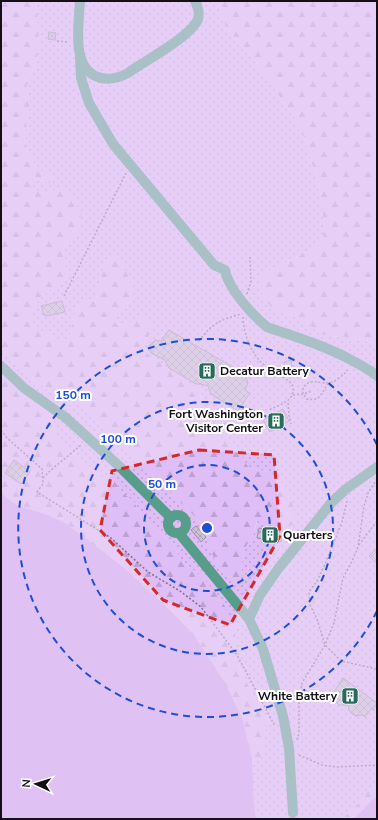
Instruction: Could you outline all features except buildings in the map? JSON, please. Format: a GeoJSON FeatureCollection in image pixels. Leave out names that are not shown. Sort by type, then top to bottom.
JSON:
{"type":"FeatureCollection","features":[{"type":"Feature","properties":{"kind":"lane"},"geometry":{"type":"LineString","coordinates":[[80,1],[79,43],[81,78],[89,103],[113,144],[214,265],[225,270],[226,278],[245,304],[261,322],[267,326],[327,348],[364,366],[377,376]]}},
{"type":"Feature","properties":{"kind":"lane"},"geometry":{"type":"LineString","coordinates":[[80,58],[84,67],[98,77],[113,79],[122,76],[179,39],[196,24],[198,13],[195,1]]}},
{"type":"Feature","properties":{"kind":"lane"},"geometry":{"type":"LineString","coordinates":[[1,366],[24,388],[65,417],[118,465],[171,518]]}},
{"type":"Feature","properties":{"kind":"lane"},"geometry":{"type":"LineString","coordinates":[[249,618],[260,595],[278,569],[332,502],[346,489],[377,467]]}},
{"type":"Feature","properties":{"kind":"lane"},"geometry":{"type":"LineString","coordinates":[[179,533],[184,530],[186,525],[185,520],[181,516],[176,515],[171,518],[168,523],[169,528],[173,532],[179,533],[249,618],[263,649],[283,716],[291,750],[293,817]]}},
{"type":"Feature","properties":{"kind":"path"},"geometry":{"type":"LineString","coordinates":[[57,41],[79,43]]}},
{"type":"Feature","properties":{"kind":"path"},"geometry":{"type":"LineString","coordinates":[[64,296],[122,178],[127,171]]}},
{"type":"Feature","properties":{"kind":"path"},"geometry":{"type":"LineString","coordinates":[[245,304],[251,281],[250,257]]}},
{"type":"Feature","properties":{"kind":"path"},"geometry":{"type":"LineString","coordinates":[[199,342],[214,324],[226,318],[243,313],[243,322],[247,340],[254,354],[266,367],[290,382],[293,386],[292,395],[288,402],[291,424]]}},
{"type":"Feature","properties":{"kind":"path"},"geometry":{"type":"LineString","coordinates":[[328,383],[315,381],[308,382],[303,387],[303,394],[306,399],[313,401],[319,398],[328,383],[344,375],[354,362]]}},
{"type":"Feature","properties":{"kind":"path"},"geometry":{"type":"LineString","coordinates":[[292,395],[312,391]]}},
{"type":"Feature","properties":{"kind":"path"},"geometry":{"type":"LineString","coordinates":[[269,410],[288,402]]}},
{"type":"Feature","properties":{"kind":"path"},"geometry":{"type":"LineString","coordinates":[[1,430],[6,438],[42,469],[44,478],[43,484],[37,492],[111,538],[148,572],[180,591],[201,607],[237,655],[275,727]]}},
{"type":"Feature","properties":{"kind":"path"},"geometry":{"type":"LineString","coordinates":[[44,478],[53,467],[66,459],[88,438]]}},
{"type":"Feature","properties":{"kind":"path"},"geometry":{"type":"LineString","coordinates":[[358,547],[364,506],[368,493],[377,479]]}},
{"type":"Feature","properties":{"kind":"path"},"geometry":{"type":"LineString","coordinates":[[347,500],[342,522],[317,581],[310,592],[310,605],[317,619],[325,645],[341,661],[377,669]]}},
{"type":"Feature","properties":{"kind":"path"},"geometry":{"type":"LineString","coordinates":[[377,521],[358,547],[343,578],[334,623],[325,645],[302,683],[299,700],[299,733],[291,750],[322,765],[337,767],[377,765]]}},
{"type":"Feature","properties":{"kind":"highlighted area"},"geometry":{"type":"Polygon","coordinates":[[[199,450],[274,455],[280,536],[230,625],[163,600],[100,530],[112,471],[199,450]]]}},
{"type":"Feature","properties":{"kind":"green space"},"geometry":{"type":"Polygon","coordinates":[[[1,1],[36,1],[39,40],[36,63],[26,88],[30,104],[27,117],[25,147],[37,168],[57,178],[50,183],[33,178],[30,183],[38,192],[48,193],[61,188],[65,190],[72,196],[79,208],[81,217],[78,233],[70,239],[62,251],[68,275],[38,300],[32,311],[32,326],[58,340],[69,339],[75,312],[83,302],[96,300],[102,271],[111,257],[120,256],[134,292],[131,302],[115,313],[115,323],[123,325],[142,317],[152,320],[153,330],[144,342],[146,353],[200,390],[201,400],[198,417],[199,428],[212,437],[222,439],[220,421],[235,418],[249,409],[257,409],[255,425],[249,428],[233,428],[228,437],[249,468],[269,472],[279,478],[289,494],[293,507],[294,520],[293,525],[285,527],[257,521],[253,535],[243,551],[241,576],[236,582],[223,574],[207,545],[207,528],[76,402],[62,401],[18,367],[2,348],[1,1]]]}},
{"type":"Feature","properties":{"kind":"green space"},"geometry":{"type":"Polygon","coordinates":[[[36,1],[217,1],[227,29],[251,56],[300,126],[319,185],[324,224],[323,239],[317,247],[261,275],[272,308],[303,320],[323,335],[371,341],[377,346],[377,548],[369,556],[377,564],[377,786],[367,791],[362,800],[342,819],[256,819],[252,759],[257,760],[267,723],[233,654],[236,628],[204,579],[181,560],[173,544],[142,518],[134,502],[120,490],[115,482],[102,476],[59,442],[53,418],[42,407],[24,397],[1,372],[1,347],[18,367],[62,401],[76,402],[207,528],[207,545],[241,576],[243,551],[253,535],[258,520],[285,527],[268,472],[249,468],[228,437],[233,428],[249,429],[244,412],[235,418],[220,421],[223,439],[210,438],[200,430],[197,421],[202,395],[199,390],[146,354],[144,342],[153,330],[142,317],[123,325],[115,323],[115,313],[131,302],[111,257],[102,271],[96,300],[83,302],[75,312],[69,339],[58,340],[32,326],[32,311],[38,300],[68,275],[62,251],[70,239],[78,233],[61,188],[48,193],[38,192],[30,183],[32,178],[50,183],[37,168],[25,147],[27,117],[30,104],[26,88],[36,63],[39,40],[36,1]]]}},
{"type":"Feature","properties":{"kind":"green space"},"geometry":{"type":"Polygon","coordinates":[[[217,1],[377,1],[377,346],[371,341],[323,335],[303,320],[272,308],[262,297],[261,275],[317,247],[323,239],[324,224],[319,185],[300,126],[251,56],[227,29],[217,1]]]}},
{"type":"Feature","properties":{"kind":"green space"},"geometry":{"type":"Polygon","coordinates":[[[1,372],[24,397],[42,407],[53,418],[59,442],[102,476],[115,482],[120,490],[134,502],[142,518],[173,544],[181,560],[204,579],[221,599],[236,628],[233,655],[267,723],[262,756],[257,760],[252,759],[243,720],[227,686],[195,636],[173,613],[129,572],[65,523],[48,515],[16,505],[1,493],[1,372]]]}},
{"type":"Feature","properties":{"kind":"green space"},"geometry":{"type":"Polygon","coordinates":[[[377,786],[377,797],[374,798],[354,819],[342,819],[362,800],[367,791],[377,786]]]}},
{"type":"Feature","properties":{"kind":"shaded area"},"geometry":{"type":"Polygon","coordinates":[[[1,493],[16,505],[48,515],[65,523],[129,572],[195,636],[227,686],[243,720],[252,759],[256,819],[1,819],[1,493]]]}},
{"type":"Feature","properties":{"kind":"shaded area"},"geometry":{"type":"Polygon","coordinates":[[[377,797],[377,819],[354,819],[374,798],[377,797]]]}},
{"type":"Feature","properties":{"kind":"place","name":"Decatur Battery"},"geometry":{"type":"Point","coordinates":[207,371]}},
{"type":"Feature","properties":{"kind":"place","name":"Fort Washington Visitor Center"},"geometry":{"type":"Point","coordinates":[276,421]}},
{"type":"Feature","properties":{"kind":"place","name":"Quarters"},"geometry":{"type":"Point","coordinates":[270,535]}},
{"type":"Feature","properties":{"kind":"place","name":"White Battery"},"geometry":{"type":"Point","coordinates":[350,696]}}]}
